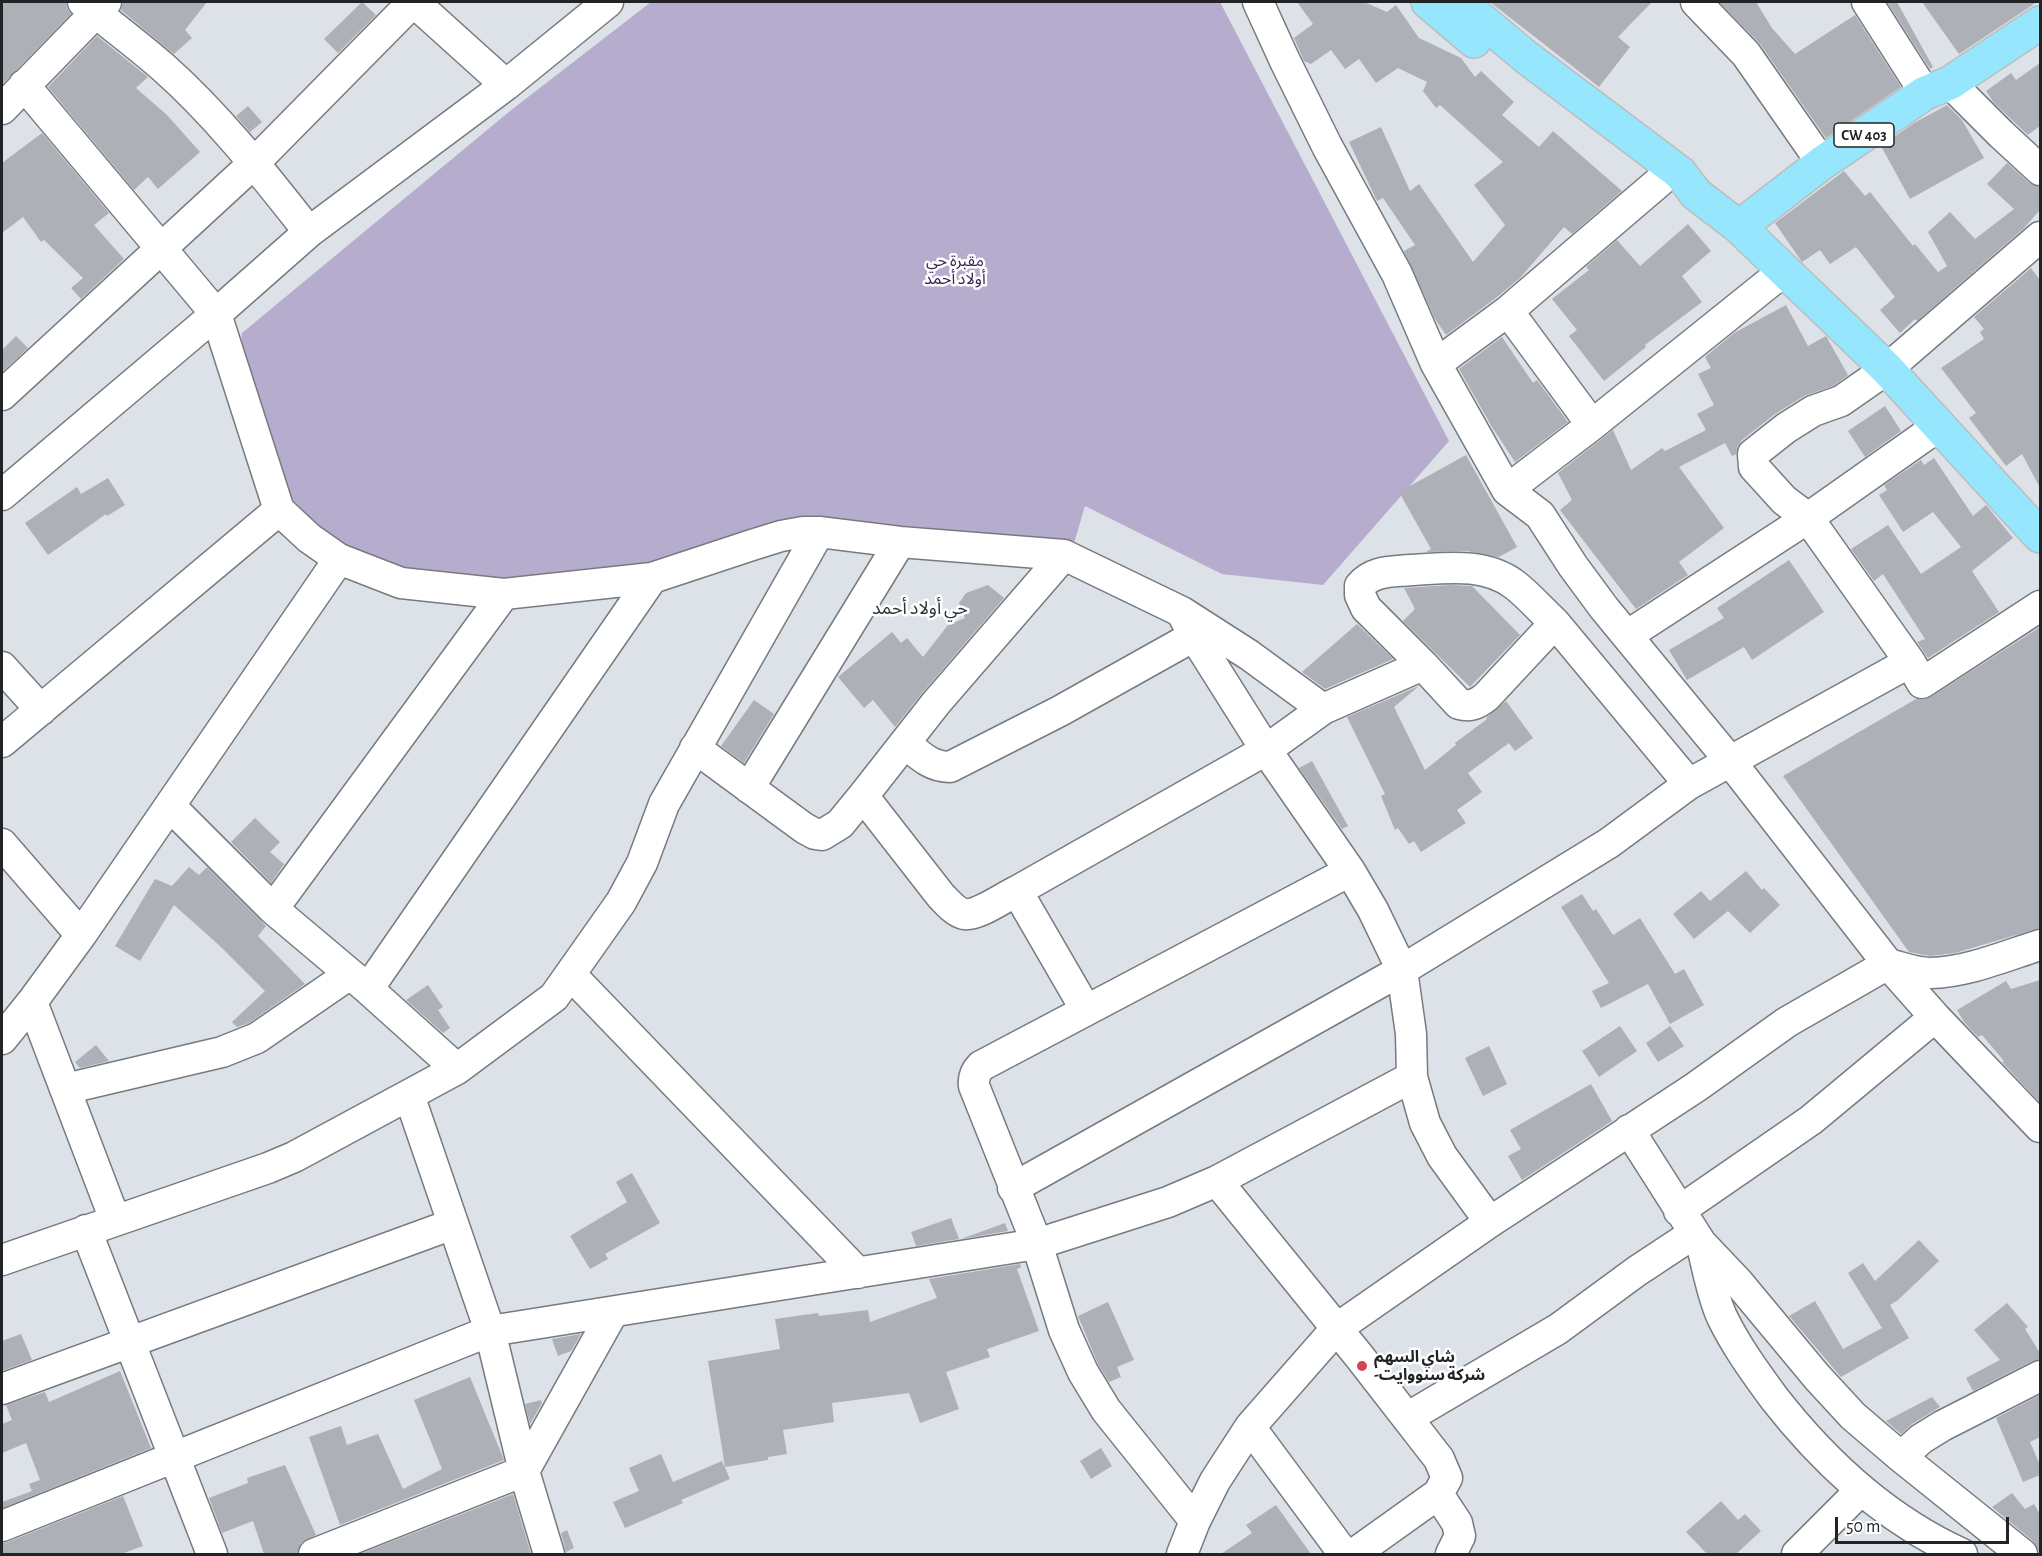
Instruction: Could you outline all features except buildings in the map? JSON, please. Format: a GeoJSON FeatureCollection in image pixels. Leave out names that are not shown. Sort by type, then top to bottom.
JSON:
{"type":"FeatureCollection","features":[{"type":"Feature","properties":{"kind":"main road"},"geometry":{"type":"LineString","coordinates":[[1428,2],[1500,63],[1660,181],[1670,188],[1696,194]]}},
{"type":"Feature","properties":{"kind":"main road"},"geometry":{"type":"LineString","coordinates":[[1460,2],[1526,57],[1680,173],[1696,194],[1739,226],[1887,369],[2040,536]]}},
{"type":"Feature","properties":{"kind":"main road","name":"CW 403"},"geometry":{"type":"LineString","coordinates":[[1739,226],[1822,163],[2040,22]]}},
{"type":"Feature","properties":{"kind":"street"},"geometry":{"type":"LineString","coordinates":[[2,395],[254,162],[414,2],[506,85]]}},
{"type":"Feature","properties":{"kind":"street"},"geometry":{"type":"LineString","coordinates":[[6,482],[216,314],[309,232],[506,85],[609,2]]}},
{"type":"Feature","properties":{"kind":"street"},"geometry":{"type":"LineString","coordinates":[[1258,2],[1328,146],[1397,274],[1436,364],[1508,490],[1540,515],[1572,566],[1604,608],[1730,761],[1888,964],[2040,1127]]}},
{"type":"Feature","properties":{"kind":"street"},"geometry":{"type":"LineString","coordinates":[[1867,2],[1938,88],[2001,134],[2040,170]]}},
{"type":"Feature","properties":{"kind":"street"},"geometry":{"type":"LineString","coordinates":[[1705,4],[1746,54],[1822,163]]}},
{"type":"Feature","properties":{"kind":"street"},"geometry":{"type":"LineString","coordinates":[[2,109],[95,5],[206,109],[254,162],[309,232]]}},
{"type":"Feature","properties":{"kind":"street"},"geometry":{"type":"LineString","coordinates":[[24,85],[216,314],[279,510],[309,538],[339,559],[400,583],[504,594],[652,578],[781,536],[803,532],[1064,555],[1249,655],[1323,709]]}},
{"type":"Feature","properties":{"kind":"street"},"geometry":{"type":"LineString","coordinates":[[1436,364],[1508,311],[1660,181]]}},
{"type":"Feature","properties":{"kind":"street"},"geometry":{"type":"LineString","coordinates":[[2040,237],[1887,369],[1841,401],[1813,411],[1786,428],[1753,454],[1754,467],[1784,500],[1808,518],[1923,683],[2040,606]]}},
{"type":"Feature","properties":{"kind":"street"},"geometry":{"type":"LineString","coordinates":[[1508,490],[1785,270]]}},
{"type":"Feature","properties":{"kind":"street"},"geometry":{"type":"LineString","coordinates":[[1508,311],[1592,425]]}},
{"type":"Feature","properties":{"kind":"street"},"geometry":{"type":"LineString","coordinates":[[1628,635],[1808,518],[1940,425]]}},
{"type":"Feature","properties":{"kind":"street"},"geometry":{"type":"LineString","coordinates":[[2,742],[279,510]]}},
{"type":"Feature","properties":{"kind":"street"},"geometry":{"type":"LineString","coordinates":[[2,1260],[294,1157],[457,1069],[554,997],[621,902],[642,863],[664,804],[819,532]]}},
{"type":"Feature","properties":{"kind":"street"},"geometry":{"type":"LineString","coordinates":[[749,788],[900,542]]}},
{"type":"Feature","properties":{"kind":"street"},"geometry":{"type":"LineString","coordinates":[[695,748],[815,834],[828,832],[840,824],[936,703],[1064,555]]}},
{"type":"Feature","properties":{"kind":"street"},"geometry":{"type":"LineString","coordinates":[[115,1220],[65,1089],[13,1019],[81,935],[339,559]]}},
{"type":"Feature","properties":{"kind":"street"},"geometry":{"type":"LineString","coordinates":[[1555,623],[1486,697],[1477,704],[1468,706],[1459,704],[1366,608],[1360,595],[1360,586],[1369,576],[1386,572],[1450,567],[1486,571],[1514,584],[1555,623],[1689,784]]}},
{"type":"Feature","properties":{"kind":"street"},"geometry":{"type":"LineString","coordinates":[[65,1089],[222,1052],[244,1044],[359,981],[652,578]]}},
{"type":"Feature","properties":{"kind":"street"},"geometry":{"type":"LineString","coordinates":[[273,909],[504,594]]}},
{"type":"Feature","properties":{"kind":"street"},"geometry":{"type":"LineString","coordinates":[[905,744],[930,763],[940,767],[950,767],[1060,711],[1188,624]]}},
{"type":"Feature","properties":{"kind":"street"},"geometry":{"type":"LineString","coordinates":[[1188,624],[1266,750],[1350,871],[1373,910],[1402,970],[1411,1034],[1412,1077],[1425,1123],[1442,1156],[1490,1222]]}},
{"type":"Feature","properties":{"kind":"street"},"geometry":{"type":"LineString","coordinates":[[1013,1188],[1402,970],[1609,843],[1689,784],[1910,662]]}},
{"type":"Feature","properties":{"kind":"street"},"geometry":{"type":"LineString","coordinates":[[863,796],[941,896],[964,914],[982,910],[1266,750],[1323,709],[1423,665]]}},
{"type":"Feature","properties":{"kind":"street"},"geometry":{"type":"LineString","coordinates":[[2,667],[41,710]]}},
{"type":"Feature","properties":{"kind":"street"},"geometry":{"type":"LineString","coordinates":[[170,806],[273,909],[359,981],[457,1069]]}},
{"type":"Feature","properties":{"kind":"street"},"geometry":{"type":"LineString","coordinates":[[2,844],[81,935]]}},
{"type":"Feature","properties":{"kind":"street"},"geometry":{"type":"LineString","coordinates":[[1195,1521],[1106,1410],[1083,1372],[1064,1330],[1037,1244],[974,1086],[976,1070],[1350,871]]}},
{"type":"Feature","properties":{"kind":"street"},"geometry":{"type":"LineString","coordinates":[[1017,891],[1086,1010]]}},
{"type":"Feature","properties":{"kind":"street"},"geometry":{"type":"LineString","coordinates":[[1182,1554],[1215,1481],[1250,1427],[1336,1329],[1490,1222],[1696,1087],[1787,1022],[1888,964],[1928,973],[1955,970],[2040,945]]}},
{"type":"Feature","properties":{"kind":"street"},"geometry":{"type":"LineString","coordinates":[[571,975],[858,1273]]}},
{"type":"Feature","properties":{"kind":"street"},"geometry":{"type":"LineString","coordinates":[[1407,1418],[1558,1329],[1636,1271],[1691,1229],[1811,1120],[1935,1017]]}},
{"type":"Feature","properties":{"kind":"street"},"geometry":{"type":"LineString","coordinates":[[2,1526],[490,1331],[1037,1244],[1168,1202],[1217,1181],[1412,1077]]}},
{"type":"Feature","properties":{"kind":"street"},"geometry":{"type":"LineString","coordinates":[[409,1095],[490,1331],[524,1471],[549,1554]]}},
{"type":"Feature","properties":{"kind":"street"},"geometry":{"type":"LineString","coordinates":[[1629,1130],[1691,1229],[1853,1416],[2022,1554]]}},
{"type":"Feature","properties":{"kind":"street"},"geometry":{"type":"LineString","coordinates":[[1217,1181],[1407,1418],[1439,1459],[1444,1469],[1447,1478],[1438,1494],[1354,1554]]}},
{"type":"Feature","properties":{"kind":"street"},"geometry":{"type":"LineString","coordinates":[[2,1389],[453,1224]]}},
{"type":"Feature","properties":{"kind":"street"},"geometry":{"type":"LineString","coordinates":[[1691,1229],[1723,1318],[1753,1370],[1790,1418],[1832,1464],[1861,1490],[1943,1551]]}},
{"type":"Feature","properties":{"kind":"street"},"geometry":{"type":"LineString","coordinates":[[87,1230],[212,1554]]}},
{"type":"Feature","properties":{"kind":"street"},"geometry":{"type":"LineString","coordinates":[[314,1554],[524,1471],[613,1312]]}},
{"type":"Feature","properties":{"kind":"street"},"geometry":{"type":"LineString","coordinates":[[1901,1457],[1942,1426],[2040,1376]]}},
{"type":"Feature","properties":{"kind":"street"},"geometry":{"type":"LineString","coordinates":[[1250,1427],[1344,1554]]}},
{"type":"Feature","properties":{"kind":"street"},"geometry":{"type":"LineString","coordinates":[[1797,1554],[1861,1490]]}},
{"type":"Feature","properties":{"kind":"street"},"geometry":{"type":"LineString","coordinates":[[1438,1494],[1457,1523],[1461,1536],[1451,1554]]}},
{"type":"Feature","properties":{"kind":"green space","name":"مقبرة حي أولاد أحمد"},"geometry":{"type":"Polygon","coordinates":[[[651,2],[1220,2],[1449,441],[1323,585],[1222,574],[1085,506],[1072,550],[800,526],[650,574],[385,588],[280,534],[239,376],[242,333],[510,111],[651,2]]]}},
{"type":"Feature","properties":{"kind":"place","name":"شاي السهم -شركة سنووايت"},"geometry":{"type":"Point","coordinates":[1362,1366]}},
{"type":"Feature","properties":{"kind":"district","name":"حي أولاد أحمد"},"geometry":{"type":"Point","coordinates":[920,609]}}]}
